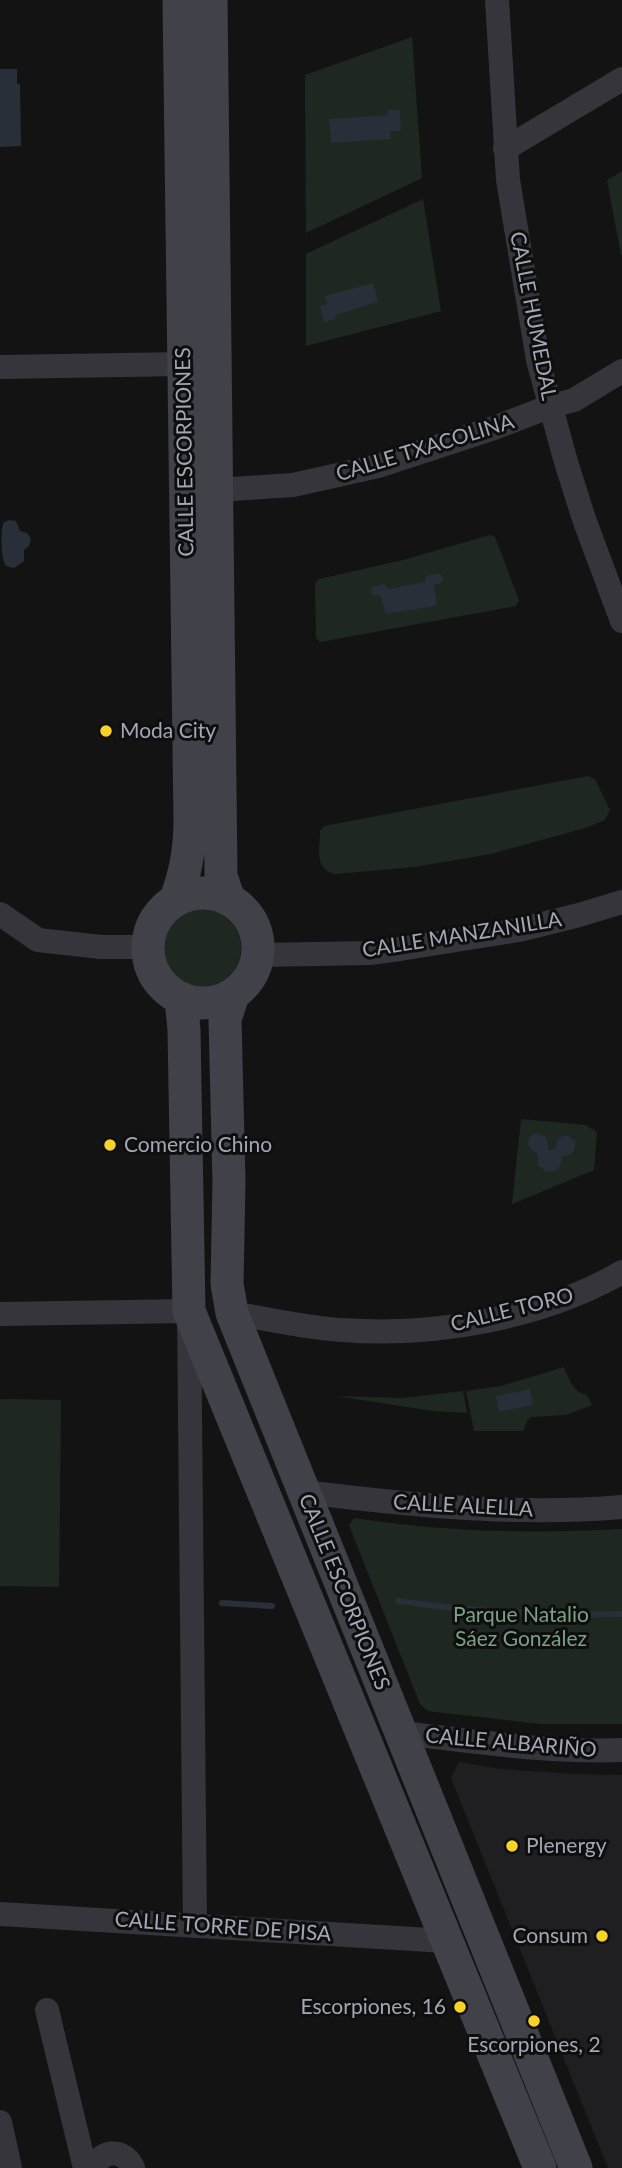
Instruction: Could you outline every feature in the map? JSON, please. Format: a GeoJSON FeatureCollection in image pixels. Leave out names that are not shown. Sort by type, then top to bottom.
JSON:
{"type":"FeatureCollection","features":[{"type":"Feature","properties":{"kind":"street","name":"CALLE ESCORPIONES"},"geometry":{"type":"LineString","coordinates":[[175,901],[190,850],[179,0]]}},
{"type":"Feature","properties":{"kind":"street","name":"CALLE ESCORPIONES"},"geometry":{"type":"LineString","coordinates":[[211,0],[221,876],[229,900]]}},
{"type":"Feature","properties":{"kind":"street","name":"CALLE HUMEDAL"},"geometry":{"type":"LineString","coordinates":[[497,0],[508,180],[538,360],[584,519],[622,621]]}},
{"type":"Feature","properties":{"kind":"street"},"geometry":{"type":"LineString","coordinates":[[505,149],[622,79]]}},
{"type":"Feature","properties":{"kind":"street"},"geometry":{"type":"LineString","coordinates":[[0,367],[184,364]]}},
{"type":"Feature","properties":{"kind":"street","name":"CALLE TXACOLINA"},"geometry":{"type":"LineString","coordinates":[[217,490],[293,485],[378,466],[583,396],[622,371]]}},
{"type":"Feature","properties":{"kind":"street"},"geometry":{"type":"LineString","coordinates":[[197,894],[219,895],[229,900],[242,909],[255,930],[258,955],[250,977],[233,995],[221,1001],[207,1003],[181,998],[168,990],[150,963],[150,935],[159,916],[175,901],[197,894]]}},
{"type":"Feature","properties":{"kind":"street","name":"CALLE MANZANILLA"},"geometry":{"type":"LineString","coordinates":[[258,955],[370,953],[400,949],[519,930],[622,902]]}},
{"type":"Feature","properties":{"kind":"street"},"geometry":{"type":"LineString","coordinates":[[0,914],[38,940],[101,947],[149,947]]}},
{"type":"Feature","properties":{"kind":"street","name":"CALLE ESCORPIONES"},"geometry":{"type":"LineString","coordinates":[[233,995],[225,1019],[229,1182],[227,1283],[232,1312],[576,2168]]}},
{"type":"Feature","properties":{"kind":"street","name":"CALLE ESCORPIONES"},"geometry":{"type":"LineString","coordinates":[[181,998],[189,1311],[540,2168]]}},
{"type":"Feature","properties":{"kind":"street","name":"CALLE TORO"},"geometry":{"type":"LineString","coordinates":[[232,1312],[342,1330],[437,1328],[525,1311],[588,1289],[622,1272]]}},
{"type":"Feature","properties":{"kind":"street"},"geometry":{"type":"LineString","coordinates":[[0,1314],[189,1311],[195,1926]]}},
{"type":"Feature","properties":{"kind":"street","name":"CALLE ALELLA"},"geometry":{"type":"LineString","coordinates":[[304,1492],[452,1508],[535,1511],[622,1507]]}},
{"type":"Feature","properties":{"kind":"street","name":"CALLE ALBARIÑO"},"geometry":{"type":"LineString","coordinates":[[401,1733],[518,1747],[622,1750]]}},
{"type":"Feature","properties":{"kind":"street","name":"CALLE TORRE DE PISA"},"geometry":{"type":"LineString","coordinates":[[0,1914],[446,1941]]}},
{"type":"Feature","properties":{"kind":"street"},"geometry":{"type":"LineString","coordinates":[[47,2010],[85,2168]]}},
{"type":"Feature","properties":{"kind":"street"},"geometry":{"type":"LineString","coordinates":[[0,2122],[10,2168]]}},
{"type":"Feature","properties":{"kind":"street"},"geometry":{"type":"LineString","coordinates":[[93,2168],[102,2156],[114,2152],[125,2157],[133,2168]]}},
{"type":"Feature","properties":{"kind":"shaded area"},"geometry":{"type":"Polygon","coordinates":[[[0,69],[17,69],[17,84],[20,84],[21,146],[0,147],[0,69]]]}},
{"type":"Feature","properties":{"kind":"shaded area"},"geometry":{"type":"Polygon","coordinates":[[[388,110],[400,110],[401,131],[390,131],[391,139],[331,143],[329,119],[388,115],[388,110]]]}},
{"type":"Feature","properties":{"kind":"shaded area"},"geometry":{"type":"Polygon","coordinates":[[[373,283],[378,302],[335,315],[336,319],[324,322],[320,306],[327,304],[325,296],[373,283]]]}},
{"type":"Feature","properties":{"kind":"shaded area"},"geometry":{"type":"Polygon","coordinates":[[[16,521],[20,531],[27,533],[31,539],[24,550],[24,561],[14,568],[6,566],[2,551],[4,522],[16,521]]]}},
{"type":"Feature","properties":{"kind":"shaded area"},"geometry":{"type":"Polygon","coordinates":[[[439,573],[443,582],[434,585],[437,602],[435,606],[386,614],[380,595],[372,595],[371,587],[385,584],[388,589],[425,582],[426,576],[439,573]]]}},
{"type":"Feature","properties":{"kind":"shaded area"},"geometry":{"type":"Polygon","coordinates":[[[536,1133],[546,1137],[549,1150],[555,1149],[558,1139],[563,1136],[569,1136],[575,1142],[574,1151],[562,1156],[557,1170],[546,1172],[538,1165],[538,1154],[528,1143],[530,1137],[536,1133]]]}},
{"type":"Feature","properties":{"kind":"shaded area"},"geometry":{"type":"Polygon","coordinates":[[[530,1389],[533,1405],[499,1412],[496,1396],[530,1389]]]}},
{"type":"Feature","properties":{"kind":"shaded area"},"geometry":{"type":"Polygon","coordinates":[[[459,1762],[501,1769],[622,1775],[622,2168],[608,2168],[451,1778],[459,1762]]]}},
{"type":"Feature","properties":{"kind":"green space"},"geometry":{"type":"Polygon","coordinates":[[[412,37],[422,178],[306,233],[305,75],[412,37]]]}},
{"type":"Feature","properties":{"kind":"green space"},"geometry":{"type":"Polygon","coordinates":[[[622,171],[622,255],[621,255],[607,180],[622,171]]]}},
{"type":"Feature","properties":{"kind":"green space"},"geometry":{"type":"Polygon","coordinates":[[[423,199],[441,311],[306,346],[306,254],[423,199]]]}},
{"type":"Feature","properties":{"kind":"green space"},"geometry":{"type":"Polygon","coordinates":[[[490,535],[495,537],[519,600],[516,606],[320,642],[316,638],[315,583],[319,579],[403,560],[490,535]]]}},
{"type":"Feature","properties":{"kind":"green space"},"geometry":{"type":"Polygon","coordinates":[[[588,776],[595,779],[610,810],[605,820],[585,828],[491,854],[414,867],[335,874],[321,863],[320,831],[324,826],[588,776]]]}},
{"type":"Feature","properties":{"kind":"green space"},"geometry":{"type":"Polygon","coordinates":[[[202,909],[217,912],[230,920],[238,933],[241,948],[238,963],[230,976],[217,984],[202,987],[187,984],[174,976],[166,963],[163,948],[166,933],[174,920],[187,912],[202,909]]]}},
{"type":"Feature","properties":{"kind":"green space"},"geometry":{"type":"Polygon","coordinates":[[[521,1119],[586,1125],[597,1132],[594,1170],[512,1204],[521,1119]]]}},
{"type":"Feature","properties":{"kind":"green space"},"geometry":{"type":"Polygon","coordinates":[[[564,1367],[572,1385],[587,1395],[592,1405],[566,1415],[531,1417],[523,1431],[474,1431],[466,1391],[501,1386],[564,1367]]]}},
{"type":"Feature","properties":{"kind":"green space"},"geometry":{"type":"Polygon","coordinates":[[[463,1391],[467,1413],[433,1411],[336,1396],[402,1398],[463,1391]]]}},
{"type":"Feature","properties":{"kind":"green space"},"geometry":{"type":"Polygon","coordinates":[[[0,1399],[61,1400],[59,1587],[0,1586],[0,1399]]]}},
{"type":"Feature","properties":{"kind":"green space","name":"Parque Natalio Sáez González"},"geometry":{"type":"Polygon","coordinates":[[[354,1518],[488,1531],[622,1529],[622,1724],[540,1724],[428,1711],[420,1704],[349,1525],[354,1518]]]}},
{"type":"Feature","properties":{"kind":"waterway"},"geometry":{"type":"LineString","coordinates":[[398,1601],[510,1612],[622,1614]]}},
{"type":"Feature","properties":{"kind":"waterway"},"geometry":{"type":"LineString","coordinates":[[222,1603],[272,1606]]}},
{"type":"Feature","properties":{"kind":"place","name":"Moda City"},"geometry":{"type":"Point","coordinates":[106,731]}},
{"type":"Feature","properties":{"kind":"place","name":"Comercio Chino"},"geometry":{"type":"Point","coordinates":[110,1145]}},
{"type":"Feature","properties":{"kind":"place","name":"Plenergy"},"geometry":{"type":"Point","coordinates":[512,1846]}},
{"type":"Feature","properties":{"kind":"place","name":"Consum"},"geometry":{"type":"Point","coordinates":[602,1936]}},
{"type":"Feature","properties":{"kind":"place","name":"Escorpiones, 16"},"geometry":{"type":"Point","coordinates":[460,2007]}},
{"type":"Feature","properties":{"kind":"place","name":"Escorpiones, 2"},"geometry":{"type":"Point","coordinates":[534,2021]}}]}
